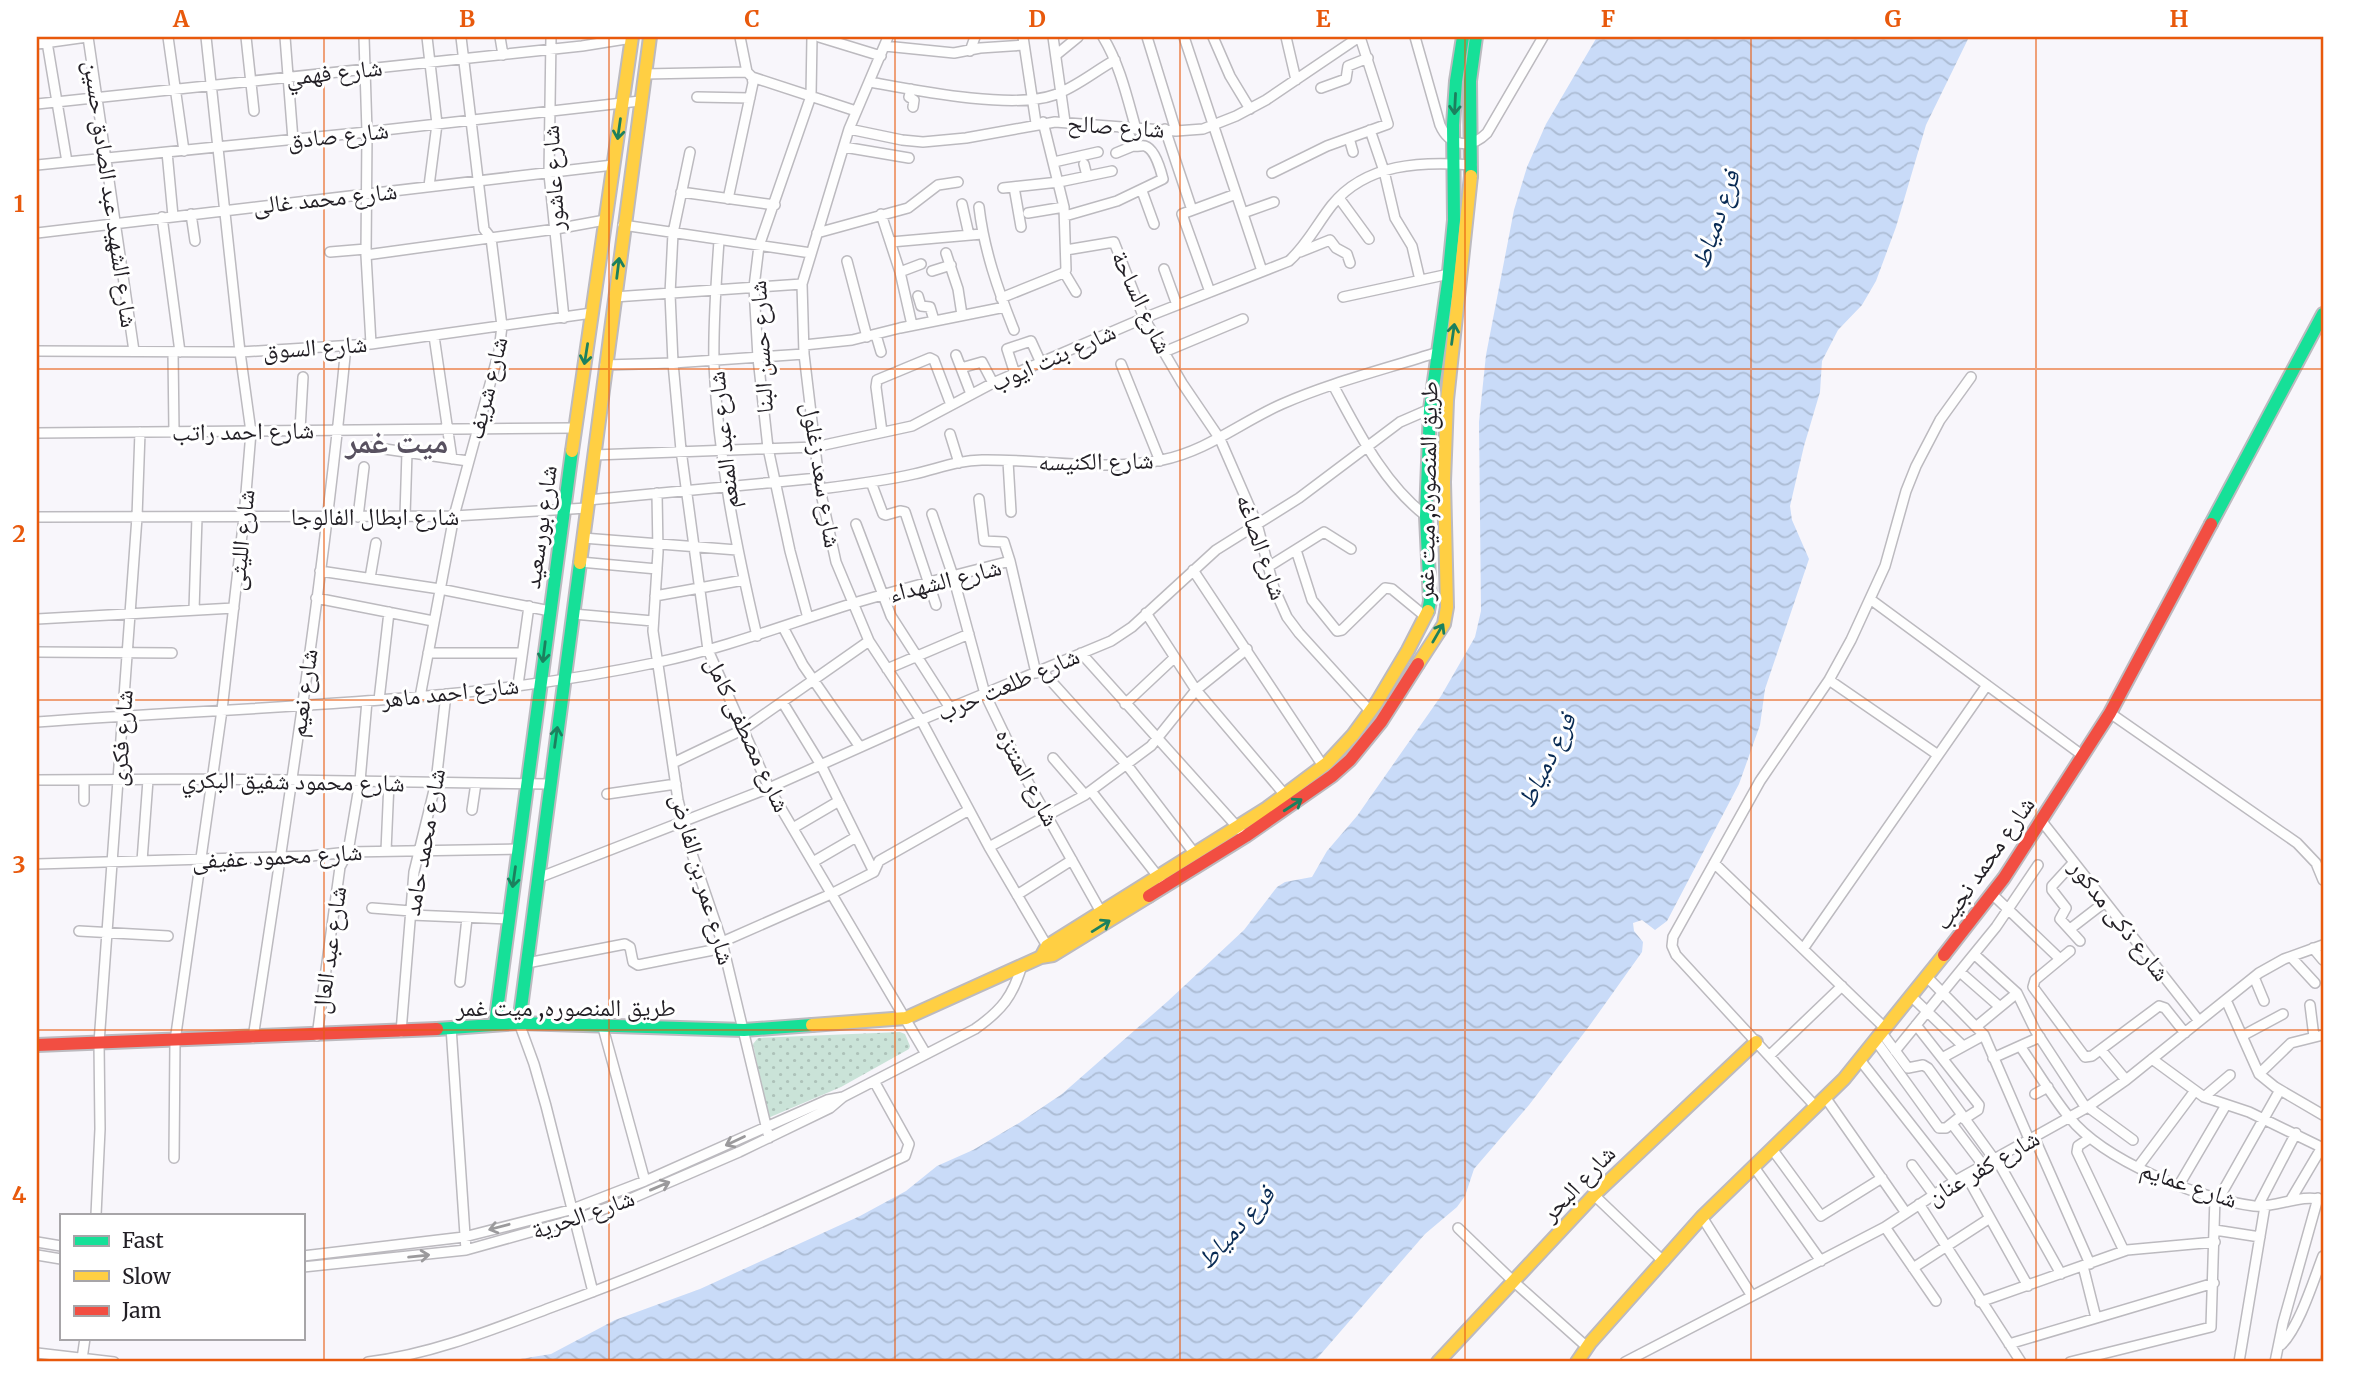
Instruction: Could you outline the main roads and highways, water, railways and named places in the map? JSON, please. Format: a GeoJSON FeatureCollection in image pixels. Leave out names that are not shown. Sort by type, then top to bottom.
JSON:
{"type":"FeatureCollection","features":[{"type":"Feature","properties":{"kind":"water","name":"فرع دمياط"},"geometry":{"type":"Polygon","coordinates":[[[1597,37],[1969,37],[1926,125],[1896,227],[1876,281],[1862,305],[1838,330],[1822,361],[1820,392],[1790,506],[1792,520],[1809,559],[1765,689],[1760,725],[1739,784],[1667,921],[1655,930],[1642,920],[1633,923],[1634,931],[1643,942],[1642,952],[1529,1105],[1474,1169],[1465,1196],[1457,1207],[1425,1234],[1314,1362],[502,1362],[551,1354],[615,1320],[700,1289],[860,1216],[906,1191],[937,1166],[973,1150],[1062,1094],[1244,930],[1277,887],[1285,882],[1312,877],[1327,851],[1357,816],[1441,696],[1475,637],[1481,611],[1479,422],[1486,355],[1514,210],[1527,167],[1546,124],[1597,37]]]}},
{"type":"Feature","properties":{"kind":"district","name":"ميت غمر"},"geometry":{"type":"Point","coordinates":[397,442]}}]}
